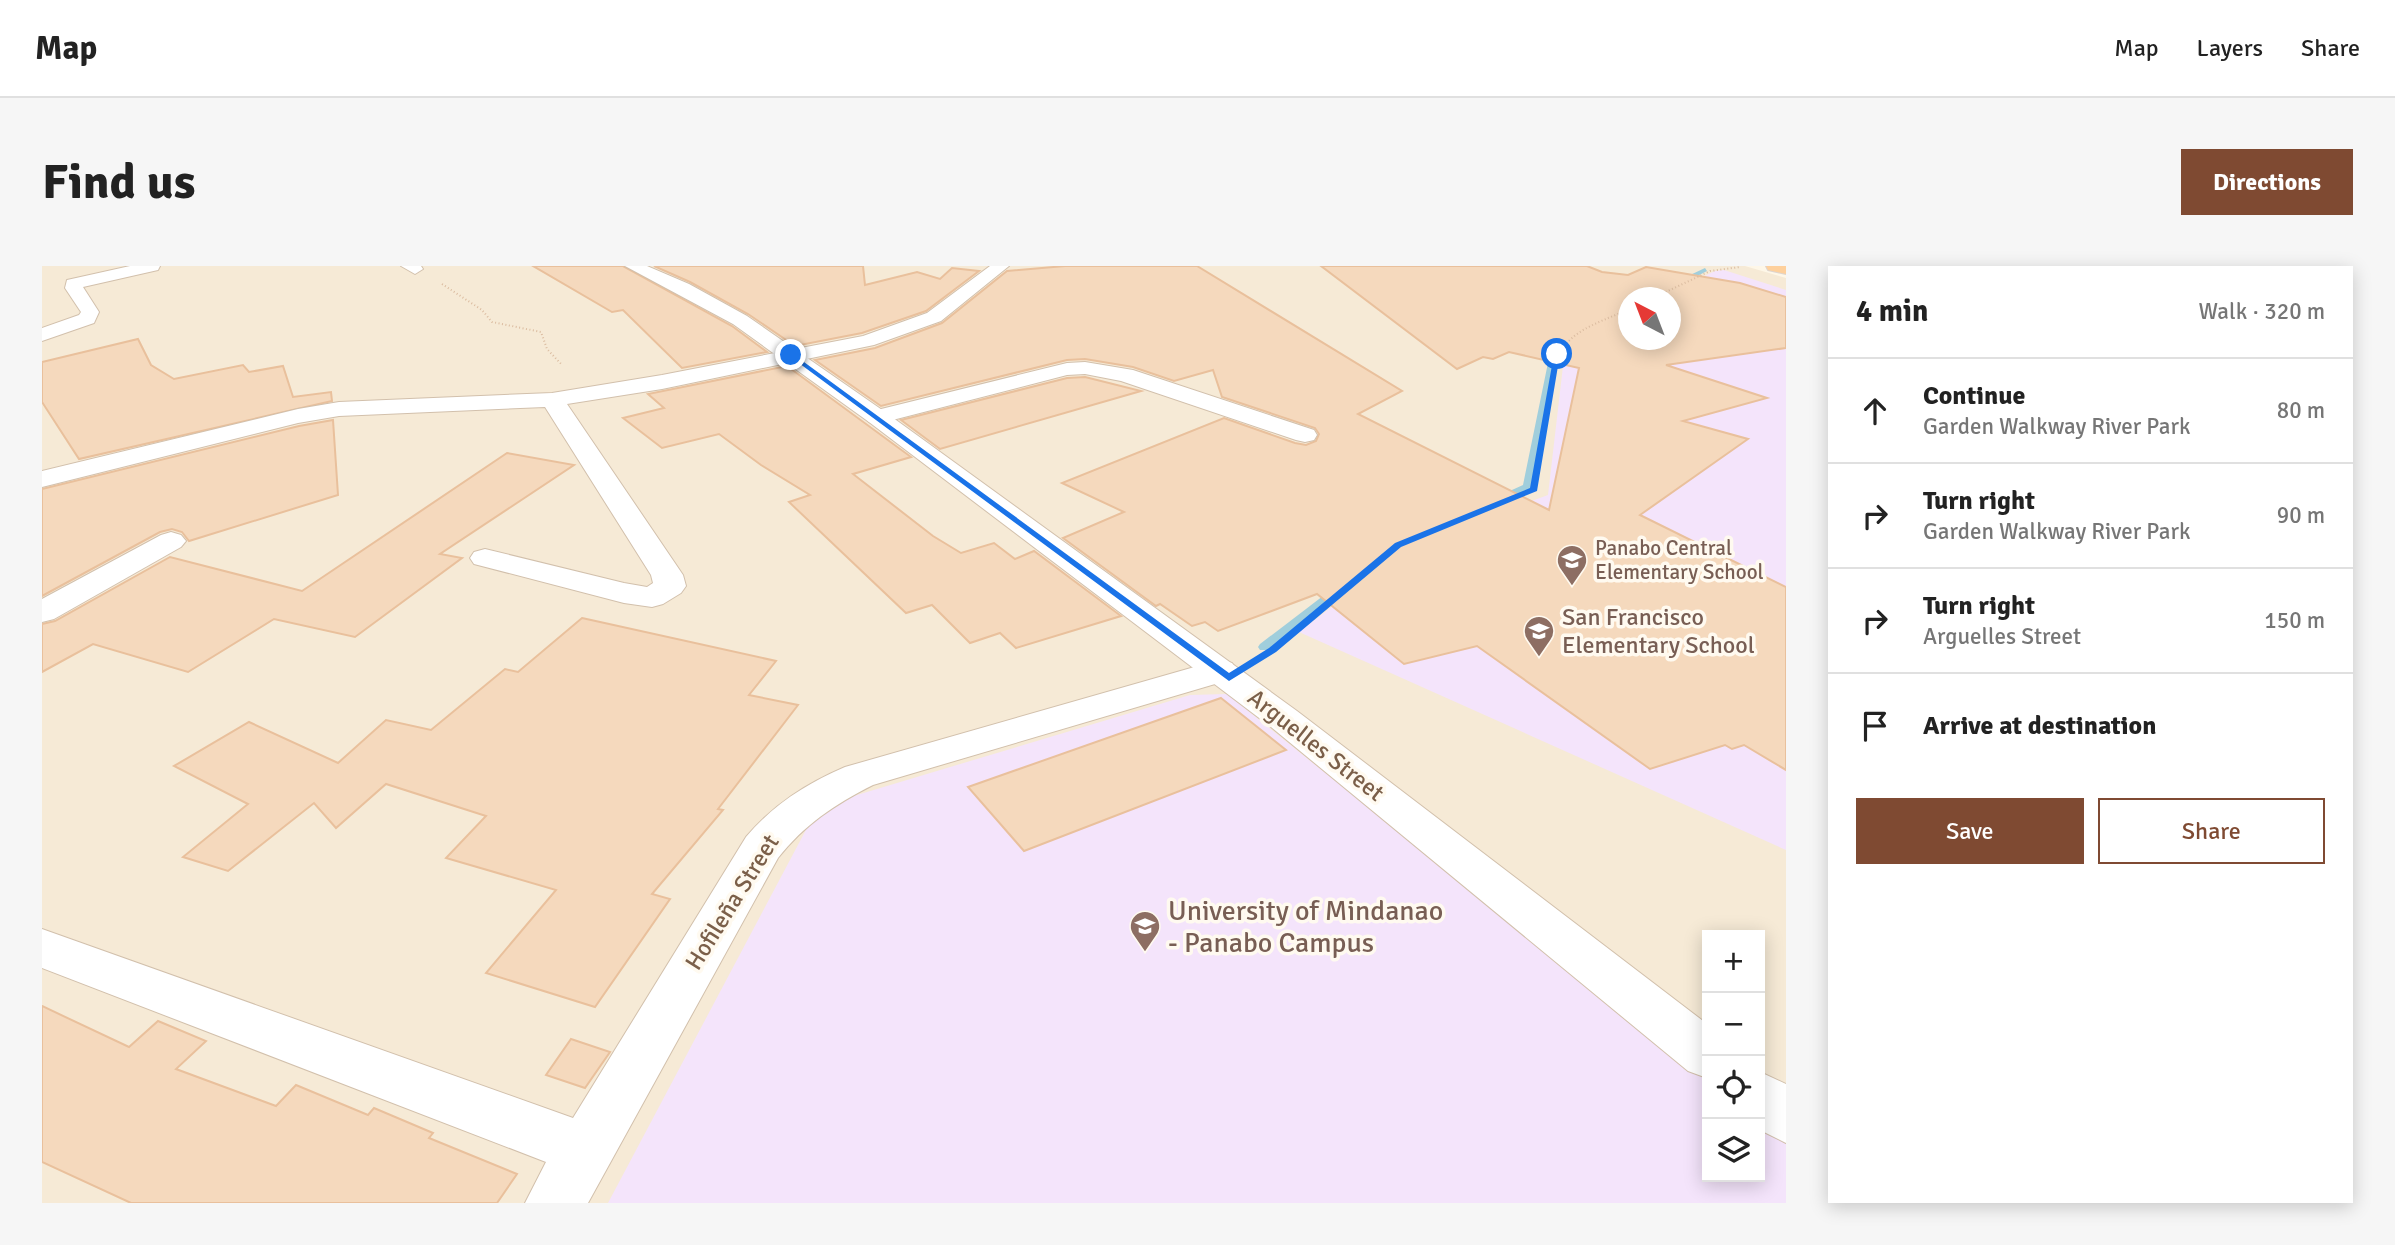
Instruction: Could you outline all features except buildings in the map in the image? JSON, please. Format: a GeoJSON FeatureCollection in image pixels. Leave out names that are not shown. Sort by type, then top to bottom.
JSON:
{"type":"FeatureCollection","features":[{"type":"Feature","properties":{"kind":"highway"},"geometry":{"type":"LineString","coordinates":[[1774,266],[1786,269]]}},
{"type":"Feature","properties":{"kind":"street"},"geometry":{"type":"LineString","coordinates":[[42,335],[87,319],[90,312],[87,303],[73,289],[73,284],[152,266]]}},
{"type":"Feature","properties":{"kind":"street","name":"Arguelles Street"},"geometry":{"type":"LineString","coordinates":[[633,266],[683,288],[740,320],[877,417],[1224,674],[1702,1051]]}},
{"type":"Feature","properties":{"kind":"street"},"geometry":{"type":"LineString","coordinates":[[42,479],[265,423],[325,412],[552,400],[867,341],[934,317],[1001,266]]}},
{"type":"Feature","properties":{"kind":"street"},"geometry":{"type":"LineString","coordinates":[[877,417],[1067,369],[1086,368],[1125,375],[1305,435]]}},
{"type":"Feature","properties":{"kind":"street"},"geometry":{"type":"LineString","coordinates":[[485,558],[631,594],[652,597],[670,586],[667,575],[552,400]]}},
{"type":"Feature","properties":{"kind":"street"},"geometry":{"type":"LineString","coordinates":[[42,612],[171,541]]}},
{"type":"Feature","properties":{"kind":"street","name":"Hofileña Street"},"geometry":{"type":"LineString","coordinates":[[555,1203],[761,848],[782,822],[820,794],[859,776],[1224,674]]}},
{"type":"Feature","properties":{"kind":"street"},"geometry":{"type":"LineString","coordinates":[[42,948],[585,1150]]}},
{"type":"Feature","properties":{"kind":"street"},"geometry":{"type":"LineString","coordinates":[[1765,1101],[1786,1117]]}},
{"type":"Feature","properties":{"kind":"path"},"geometry":{"type":"LineString","coordinates":[[1676,287],[1710,271],[1751,266]]}},
{"type":"Feature","properties":{"kind":"path"},"geometry":{"type":"LineString","coordinates":[[412,268],[472,303],[499,325],[541,332],[547,349],[594,394]]}},
{"type":"Feature","properties":{"kind":"path"},"geometry":{"type":"LineString","coordinates":[[1224,674],[1272,650],[1398,545],[1534,489],[1557,354],[1572,336],[1618,314]]}},
{"type":"Feature","properties":{"kind":"shaded area"},"geometry":{"type":"Polygon","coordinates":[[[42,266],[1745,266],[1786,278],[1786,1203],[42,1203],[42,266]]]}},
{"type":"Feature","properties":{"kind":"shaded area","name":"Panabo Central Elementary School"},"geometry":{"type":"Polygon","coordinates":[[[1724,270],[1786,290],[1786,850],[1299,632],[1415,543],[1548,495],[1563,366],[1577,337],[1618,318],[1618,350],[1681,350],[1681,287],[1715,271],[1724,270]]]}},
{"type":"Feature","properties":{"kind":"shaded area","name":"University of Mindanao - Panabo Campus"},"geometry":{"type":"Polygon","coordinates":[[[1227,694],[1702,1075],[1702,1182],[1765,1182],[1765,1126],[1786,1143],[1786,1203],[608,1203],[808,826],[837,801],[1190,695],[1227,694]]]}},
{"type":"Feature","properties":{"kind":"waterway"},"geometry":{"type":"LineString","coordinates":[[1675,284],[1705,270]]}},
{"type":"Feature","properties":{"kind":"waterway"},"geometry":{"type":"LineString","coordinates":[[1496,501],[1528,487],[1554,353],[1562,343]]}},
{"type":"Feature","properties":{"kind":"waterway"},"geometry":{"type":"LineString","coordinates":[[1265,647],[1340,587]]}},
{"type":"Feature","properties":{"kind":"place","name":"Panabo Central Elementary School"},"geometry":{"type":"Point","coordinates":[1572,587]}},
{"type":"Feature","properties":{"kind":"place","name":"San Francisco Elementary School"},"geometry":{"type":"Point","coordinates":[1539,658]}},
{"type":"Feature","properties":{"kind":"place","name":"University of Mindanao - Panabo Campus"},"geometry":{"type":"Point","coordinates":[1145,953]}},
{"type":"Feature","properties":{"kind":"route"},"geometry":{"type":"LineString","coordinates":[[791,355],[1229,678],[1272,650],[1398,545],[1534,489],[1557,354]]}}]}
